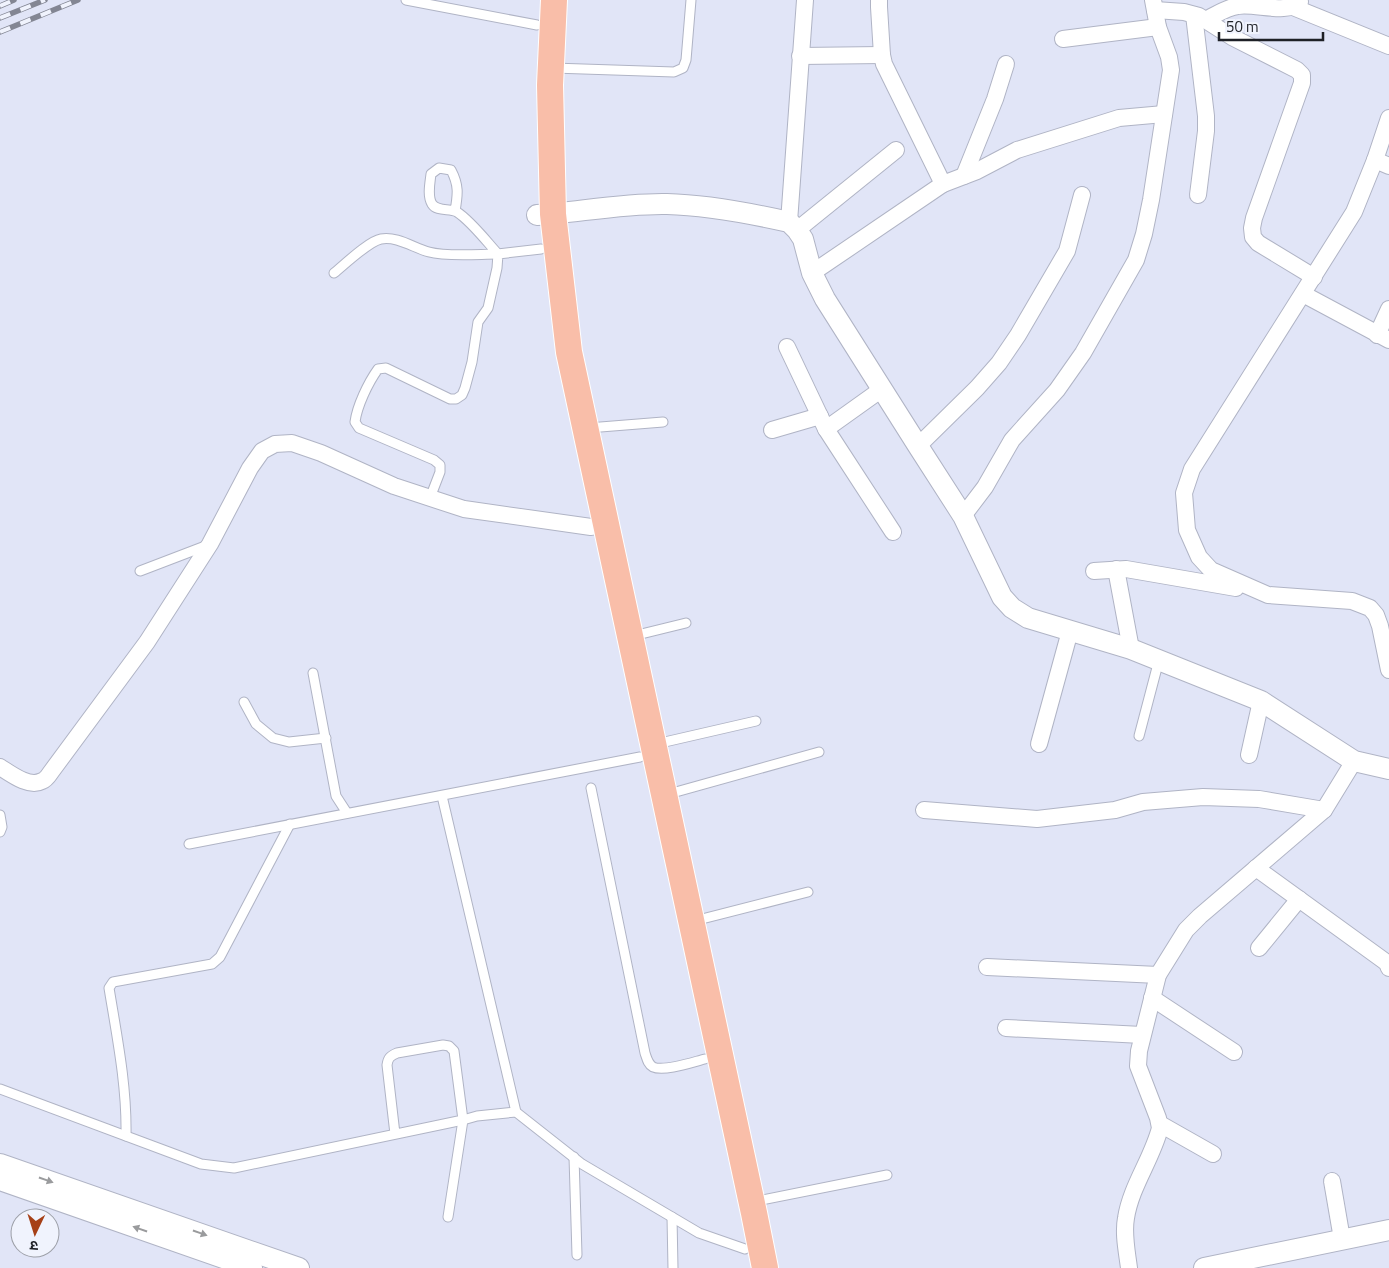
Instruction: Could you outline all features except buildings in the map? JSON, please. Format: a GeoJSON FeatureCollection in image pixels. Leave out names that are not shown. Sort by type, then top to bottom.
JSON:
{"type":"FeatureCollection","features":[{"type":"Feature","properties":{"kind":"main road"},"geometry":{"type":"LineString","coordinates":[[554,0],[545,214],[541,249],[554,355],[591,527],[647,750],[665,795],[765,1268]]}},
{"type":"Feature","properties":{"kind":"main road"},"geometry":{"type":"LineString","coordinates":[[537,12],[534,85],[545,214],[569,352],[630,636],[647,750],[705,1059],[747,1259]]}},
{"type":"Feature","properties":{"kind":"street"},"geometry":{"type":"LineString","coordinates":[[805,0],[800,56],[793,226],[803,239],[812,273],[825,299],[963,516],[1002,597],[1012,608],[1028,618],[1132,649],[1160,660],[1261,702],[1354,762],[1389,768]]}},
{"type":"Feature","properties":{"kind":"street"},"geometry":{"type":"LineString","coordinates":[[880,0],[884,64],[943,184]]}},
{"type":"Feature","properties":{"kind":"street"},"geometry":{"type":"LineString","coordinates":[[1200,18],[1237,6],[1297,4],[1389,46]]}},
{"type":"Feature","properties":{"kind":"street"},"geometry":{"type":"LineString","coordinates":[[963,516],[1012,440],[1057,390],[1083,353],[1136,260],[1151,200],[1171,70],[1169,57],[1158,27],[1154,5],[1200,18],[1232,37],[1297,70],[1302,75],[1302,83],[1266,181],[1252,228],[1253,237],[1258,243],[1314,277]]}},
{"type":"Feature","properties":{"kind":"street"},"geometry":{"type":"LineString","coordinates":[[1198,195],[1206,131],[1200,18]]}},
{"type":"Feature","properties":{"kind":"street"},"geometry":{"type":"LineString","coordinates":[[1063,39],[1158,27]]}},
{"type":"Feature","properties":{"kind":"street"},"geometry":{"type":"LineString","coordinates":[[800,56],[882,55]]}},
{"type":"Feature","properties":{"kind":"street"},"geometry":{"type":"LineString","coordinates":[[964,176],[995,99],[1006,64]]}},
{"type":"Feature","properties":{"kind":"street"},"geometry":{"type":"LineString","coordinates":[[812,273],[943,184],[978,171],[1017,150],[1119,118],[1164,114]]}},
{"type":"Feature","properties":{"kind":"street"},"geometry":{"type":"LineString","coordinates":[[1268,595],[1211,570],[1199,557],[1186,530],[1184,493],[1192,469],[1314,277],[1382,163],[1389,118]]}},
{"type":"Feature","properties":{"kind":"street"},"geometry":{"type":"LineString","coordinates":[[545,214],[666,204],[700,206],[793,226],[896,150]]}},
{"type":"Feature","properties":{"kind":"street"},"geometry":{"type":"LineString","coordinates":[[918,446],[977,388],[999,363],[1018,335],[1067,251],[1082,196]]}},
{"type":"Feature","properties":{"kind":"street"},"geometry":{"type":"LineString","coordinates":[[1303,294],[1383,338],[1389,309]]}},
{"type":"Feature","properties":{"kind":"street"},"geometry":{"type":"LineString","coordinates":[[787,347],[823,422],[893,532]]}},
{"type":"Feature","properties":{"kind":"street"},"geometry":{"type":"LineString","coordinates":[[772,430],[823,422],[882,389]]}},
{"type":"Feature","properties":{"kind":"street"},"geometry":{"type":"LineString","coordinates":[[0,767],[22,780],[32,782],[42,781],[51,772],[146,642],[210,544],[250,468],[262,452],[275,444],[292,443],[321,453],[394,486],[464,510],[591,527]]}},
{"type":"Feature","properties":{"kind":"street"},"geometry":{"type":"LineString","coordinates":[[1116,569],[1132,649]]}},
{"type":"Feature","properties":{"kind":"street"},"geometry":{"type":"LineString","coordinates":[[1094,571],[1126,569],[1222,585],[1268,595],[1352,601],[1370,608],[1376,615],[1389,670]]}},
{"type":"Feature","properties":{"kind":"street"},"geometry":{"type":"LineString","coordinates":[[1039,744],[1070,631]]}},
{"type":"Feature","properties":{"kind":"street"},"geometry":{"type":"LineString","coordinates":[[1249,755],[1261,702]]}},
{"type":"Feature","properties":{"kind":"street"},"geometry":{"type":"LineString","coordinates":[[1129,1268],[1125,1234],[1126,1219],[1130,1202],[1160,1124],[1138,1066],[1142,1035],[1158,975],[1186,930],[1200,916],[1324,810],[1354,762]]}},
{"type":"Feature","properties":{"kind":"street"},"geometry":{"type":"LineString","coordinates":[[924,810],[1023,819],[1043,819],[1115,810],[1143,802],[1204,797],[1258,799],[1324,810]]}},
{"type":"Feature","properties":{"kind":"street"},"geometry":{"type":"LineString","coordinates":[[1256,868],[1387,963],[1389,975]]}},
{"type":"Feature","properties":{"kind":"street"},"geometry":{"type":"LineString","coordinates":[[1259,948],[1299,899]]}},
{"type":"Feature","properties":{"kind":"street"},"geometry":{"type":"LineString","coordinates":[[987,967],[1158,975]]}},
{"type":"Feature","properties":{"kind":"street"},"geometry":{"type":"LineString","coordinates":[[1152,998],[1234,1052]]}},
{"type":"Feature","properties":{"kind":"street"},"geometry":{"type":"LineString","coordinates":[[1006,1028],[1142,1035]]}},
{"type":"Feature","properties":{"kind":"street"},"geometry":{"type":"LineString","coordinates":[[1160,1124],[1213,1154]]}},
{"type":"Feature","properties":{"kind":"street"},"geometry":{"type":"LineString","coordinates":[[0,1164],[299,1268]]}},
{"type":"Feature","properties":{"kind":"street"},"geometry":{"type":"LineString","coordinates":[[0,1180],[252,1268]]}},
{"type":"Feature","properties":{"kind":"street"},"geometry":{"type":"LineString","coordinates":[[1332,1181],[1342,1239]]}},
{"type":"Feature","properties":{"kind":"street"},"geometry":{"type":"LineString","coordinates":[[1204,1268],[1389,1230]]}},
{"type":"Feature","properties":{"kind":"lane"},"geometry":{"type":"LineString","coordinates":[[406,0],[537,12]]}},
{"type":"Feature","properties":{"kind":"lane"},"geometry":{"type":"LineString","coordinates":[[551,68],[674,72],[683,68],[686,60],[691,0]]}},
{"type":"Feature","properties":{"kind":"lane"},"geometry":{"type":"LineString","coordinates":[[430,498],[440,472],[440,465],[434,460],[359,428],[355,422],[356,414],[378,369],[386,368],[450,399],[456,399],[462,395],[472,362],[478,322],[488,308],[498,268],[498,254],[465,218],[456,211],[439,209],[431,204],[431,174],[439,168],[451,170],[457,180],[456,211]]}},
{"type":"Feature","properties":{"kind":"lane"},"geometry":{"type":"LineString","coordinates":[[334,273],[370,244],[380,239],[394,240],[429,252],[443,254],[498,254],[541,249]]}},
{"type":"Feature","properties":{"kind":"lane"},"geometry":{"type":"LineString","coordinates":[[586,428],[663,422]]}},
{"type":"Feature","properties":{"kind":"lane"},"geometry":{"type":"LineString","coordinates":[[140,571],[210,544]]}},
{"type":"Feature","properties":{"kind":"lane"},"geometry":{"type":"LineString","coordinates":[[630,636],[686,623]]}},
{"type":"Feature","properties":{"kind":"lane"},"geometry":{"type":"LineString","coordinates":[[1139,736],[1160,660]]}},
{"type":"Feature","properties":{"kind":"lane"},"geometry":{"type":"LineString","coordinates":[[313,673],[336,796],[347,813]]}},
{"type":"Feature","properties":{"kind":"lane"},"geometry":{"type":"LineString","coordinates":[[244,702],[256,724],[273,738],[289,742],[326,738]]}},
{"type":"Feature","properties":{"kind":"lane"},"geometry":{"type":"LineString","coordinates":[[189,844],[442,796],[647,750],[756,721]]}},
{"type":"Feature","properties":{"kind":"lane"},"geometry":{"type":"LineString","coordinates":[[665,795],[819,752]]}},
{"type":"Feature","properties":{"kind":"lane"},"geometry":{"type":"LineString","coordinates":[[591,788],[648,1062],[654,1067],[662,1069],[705,1059]]}},
{"type":"Feature","properties":{"kind":"lane"},"geometry":{"type":"LineString","coordinates":[[442,796],[516,1112],[582,1164],[747,1259]]}},
{"type":"Feature","properties":{"kind":"lane"},"geometry":{"type":"LineString","coordinates":[[0,815],[2,827],[0,832]]}},
{"type":"Feature","properties":{"kind":"lane"},"geometry":{"type":"LineString","coordinates":[[126,1136],[125,1090],[109,988],[113,982],[212,964],[220,956],[290,824]]}},
{"type":"Feature","properties":{"kind":"lane"},"geometry":{"type":"LineString","coordinates":[[692,922],[808,892]]}},
{"type":"Feature","properties":{"kind":"lane"},"geometry":{"type":"LineString","coordinates":[[395,1134],[387,1065],[390,1055],[443,1045],[449,1046],[454,1051],[463,1120],[448,1217]]}},
{"type":"Feature","properties":{"kind":"lane"},"geometry":{"type":"LineString","coordinates":[[0,1088],[201,1164],[234,1168],[477,1116],[516,1112]]}},
{"type":"Feature","properties":{"kind":"lane"},"geometry":{"type":"LineString","coordinates":[[574,1157],[577,1255]]}},
{"type":"Feature","properties":{"kind":"lane"},"geometry":{"type":"LineString","coordinates":[[752,1202],[887,1176]]}},
{"type":"Feature","properties":{"kind":"lane"},"geometry":{"type":"LineString","coordinates":[[672,1217],[673,1268]]}},
{"type":"Feature","properties":{"kind":"railway"},"geometry":{"type":"LineString","coordinates":[[0,6],[14,0]]}},
{"type":"Feature","properties":{"kind":"railway"},"geometry":{"type":"LineString","coordinates":[[0,18],[45,0]]}},
{"type":"Feature","properties":{"kind":"railway"},"geometry":{"type":"LineString","coordinates":[[0,32],[78,0]]}}]}
